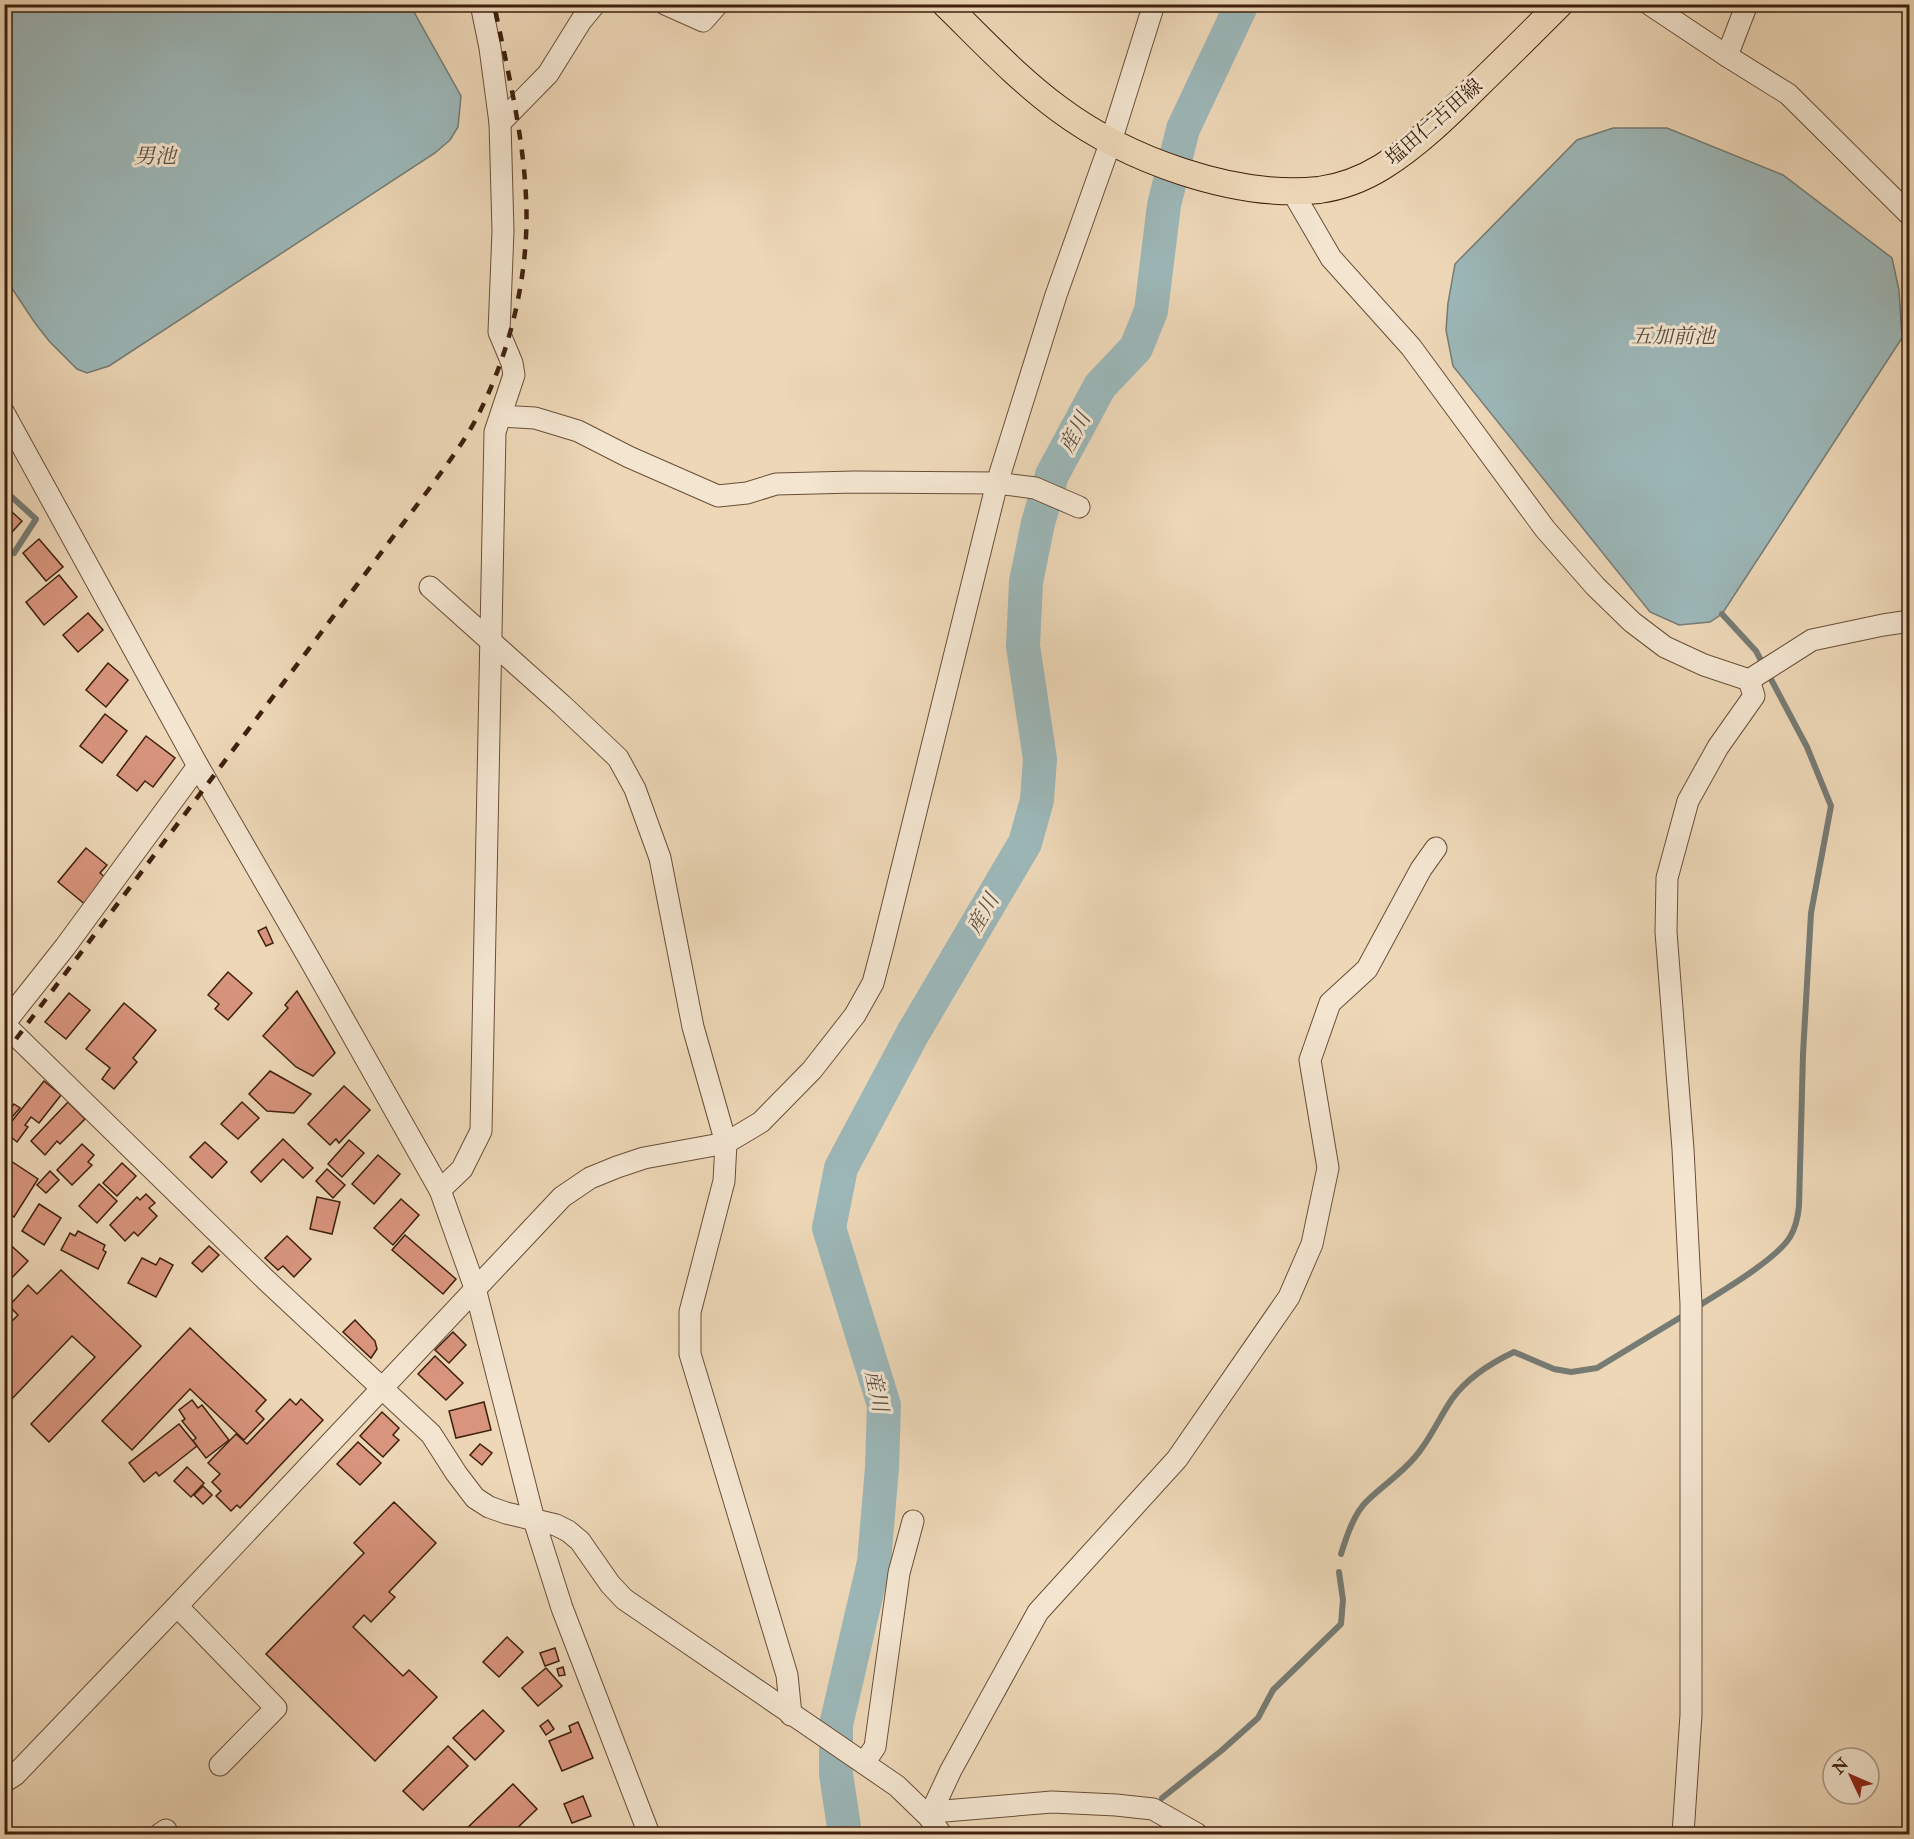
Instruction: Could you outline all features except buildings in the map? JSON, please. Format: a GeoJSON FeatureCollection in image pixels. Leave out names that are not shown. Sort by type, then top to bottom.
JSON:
{"type":"FeatureCollection","features":[{"type":"Feature","properties":{"kind":"main road","name":"塩田仁古田線"},"geometry":{"type":"LineString","coordinates":[[945,4],[1020,77],[1059,109],[1111,141],[1179,170],[1214,181],[1245,187],[1292,191],[1320,190],[1349,183],[1382,167],[1420,139],[1454,108],[1560,4]]}},
{"type":"Feature","properties":{"kind":"street"},"geometry":{"type":"LineString","coordinates":[[440,1190],[462,1169],[481,1131],[495,432],[514,375],[512,363],[499,332],[503,231],[500,123],[490,48],[481,4]]}},
{"type":"Feature","properties":{"kind":"street"},"geometry":{"type":"LineString","coordinates":[[500,123],[548,74],[581,21],[595,4]]}},
{"type":"Feature","properties":{"kind":"street"},"geometry":{"type":"LineString","coordinates":[[665,4],[703,21],[718,4]]}},
{"type":"Feature","properties":{"kind":"street"},"geometry":{"type":"LineString","coordinates":[[4,1782],[15,1775],[177,1606],[562,1197],[590,1178],[617,1167],[644,1158],[726,1143],[761,1122],[812,1070],[855,1015],[873,983],[997,483],[1056,295],[1111,141],[1154,4]]}},
{"type":"Feature","properties":{"kind":"street"},"geometry":{"type":"LineString","coordinates":[[1649,4],[1788,94],[1910,215]]}},
{"type":"Feature","properties":{"kind":"street"},"geometry":{"type":"LineString","coordinates":[[1726,56],[1747,4]]}},
{"type":"Feature","properties":{"kind":"street"},"geometry":{"type":"LineString","coordinates":[[1292,191],[1331,258],[1411,347],[1532,511],[1595,586],[1632,622],[1665,647],[1704,665],[1749,680]]}},
{"type":"Feature","properties":{"kind":"street"},"geometry":{"type":"LineString","coordinates":[[4,413],[198,766],[440,1190],[475,1288],[534,1520],[561,1608],[649,1834]]}},
{"type":"Feature","properties":{"kind":"street"},"geometry":{"type":"LineString","coordinates":[[501,416],[535,418],[578,431],[629,457],[718,496],[747,493],[776,484],[997,483],[1035,488],[1079,507]]}},
{"type":"Feature","properties":{"kind":"street"},"geometry":{"type":"LineString","coordinates":[[430,587],[618,758],[635,789],[660,858],[693,1027],[726,1143],[724,1181],[690,1312],[690,1354],[787,1676],[797,1718]]}},
{"type":"Feature","properties":{"kind":"street"},"geometry":{"type":"LineString","coordinates":[[1749,680],[1812,640],[1910,621]]}},
{"type":"Feature","properties":{"kind":"street"},"geometry":{"type":"LineString","coordinates":[[1683,1834],[1691,1714],[1691,1304],[1683,1149],[1666,932],[1668,878],[1688,801],[1718,747],[1754,696],[1749,680]]}},
{"type":"Feature","properties":{"kind":"street"},"geometry":{"type":"LineString","coordinates":[[198,766],[66,947],[4,1024],[266,1280],[431,1434],[460,1480],[475,1498],[489,1507],[556,1525],[568,1531],[580,1540],[610,1584],[624,1599],[897,1786],[931,1815],[941,1834]]}},
{"type":"Feature","properties":{"kind":"street"},"geometry":{"type":"LineString","coordinates":[[931,1815],[951,1770],[1038,1612],[1177,1459],[1289,1297],[1312,1244],[1328,1168],[1310,1060],[1330,1003],[1367,969],[1420,869],[1436,848]]}},
{"type":"Feature","properties":{"kind":"street"},"geometry":{"type":"LineString","coordinates":[[862,1762],[875,1747],[899,1573],[913,1521]]}},
{"type":"Feature","properties":{"kind":"street"},"geometry":{"type":"LineString","coordinates":[[177,1606],[276,1708],[220,1766]]}},
{"type":"Feature","properties":{"kind":"street"},"geometry":{"type":"LineString","coordinates":[[931,1815],[1052,1802],[1116,1805],[1153,1809],[1197,1834]]}},
{"type":"Feature","properties":{"kind":"water","name":"男池"},"geometry":{"type":"Polygon","coordinates":[[[4,5],[410,5],[461,96],[458,127],[450,140],[435,153],[109,366],[87,373],[77,369],[49,341],[5,278],[4,5]]]}},
{"type":"Feature","properties":{"kind":"water","name":"五加前池"},"geometry":{"type":"Polygon","coordinates":[[[1613,128],[1667,128],[1783,175],[1892,258],[1899,290],[1902,338],[1722,614],[1710,622],[1679,625],[1650,612],[1453,366],[1446,330],[1455,264],[1577,140],[1613,128]]]}},
{"type":"Feature","properties":{"kind":"waterway","name":"産川"},"geometry":{"type":"LineString","coordinates":[[845,1834],[836,1774],[836,1725],[874,1562],[882,1468],[884,1405],[829,1228],[841,1168],[913,1033],[1025,843],[1037,800],[1040,759],[1023,646],[1026,582],[1038,523],[1052,475],[1100,386],[1136,348],[1151,311],[1164,205],[1183,129],[1242,4]]}},
{"type":"Feature","properties":{"kind":"waterway"},"geometry":{"type":"LineString","coordinates":[[4,490],[36,519],[14,553]]}},
{"type":"Feature","properties":{"kind":"waterway"},"geometry":{"type":"LineString","coordinates":[[1695,1308],[1773,1256],[1790,1237],[1796,1222],[1799,1206],[1803,1054],[1811,913],[1831,806],[1807,747],[1756,651],[1722,614]]}},
{"type":"Feature","properties":{"kind":"waterway"},"geometry":{"type":"LineString","coordinates":[[1341,1554],[1351,1526],[1362,1506],[1415,1457],[1458,1391],[1480,1372],[1514,1352],[1554,1369],[1571,1372],[1597,1368],[1686,1314]]}},
{"type":"Feature","properties":{"kind":"waterway"},"geometry":{"type":"LineString","coordinates":[[1162,1798],[1258,1718],[1273,1690],[1341,1624],[1343,1600],[1339,1572]]}},
{"type":"Feature","properties":{"kind":"railway"},"geometry":{"type":"LineString","coordinates":[[4,1055],[429,489],[465,439],[487,396],[508,341],[515,313],[525,255],[526,226],[522,148],[494,4]]}}]}
